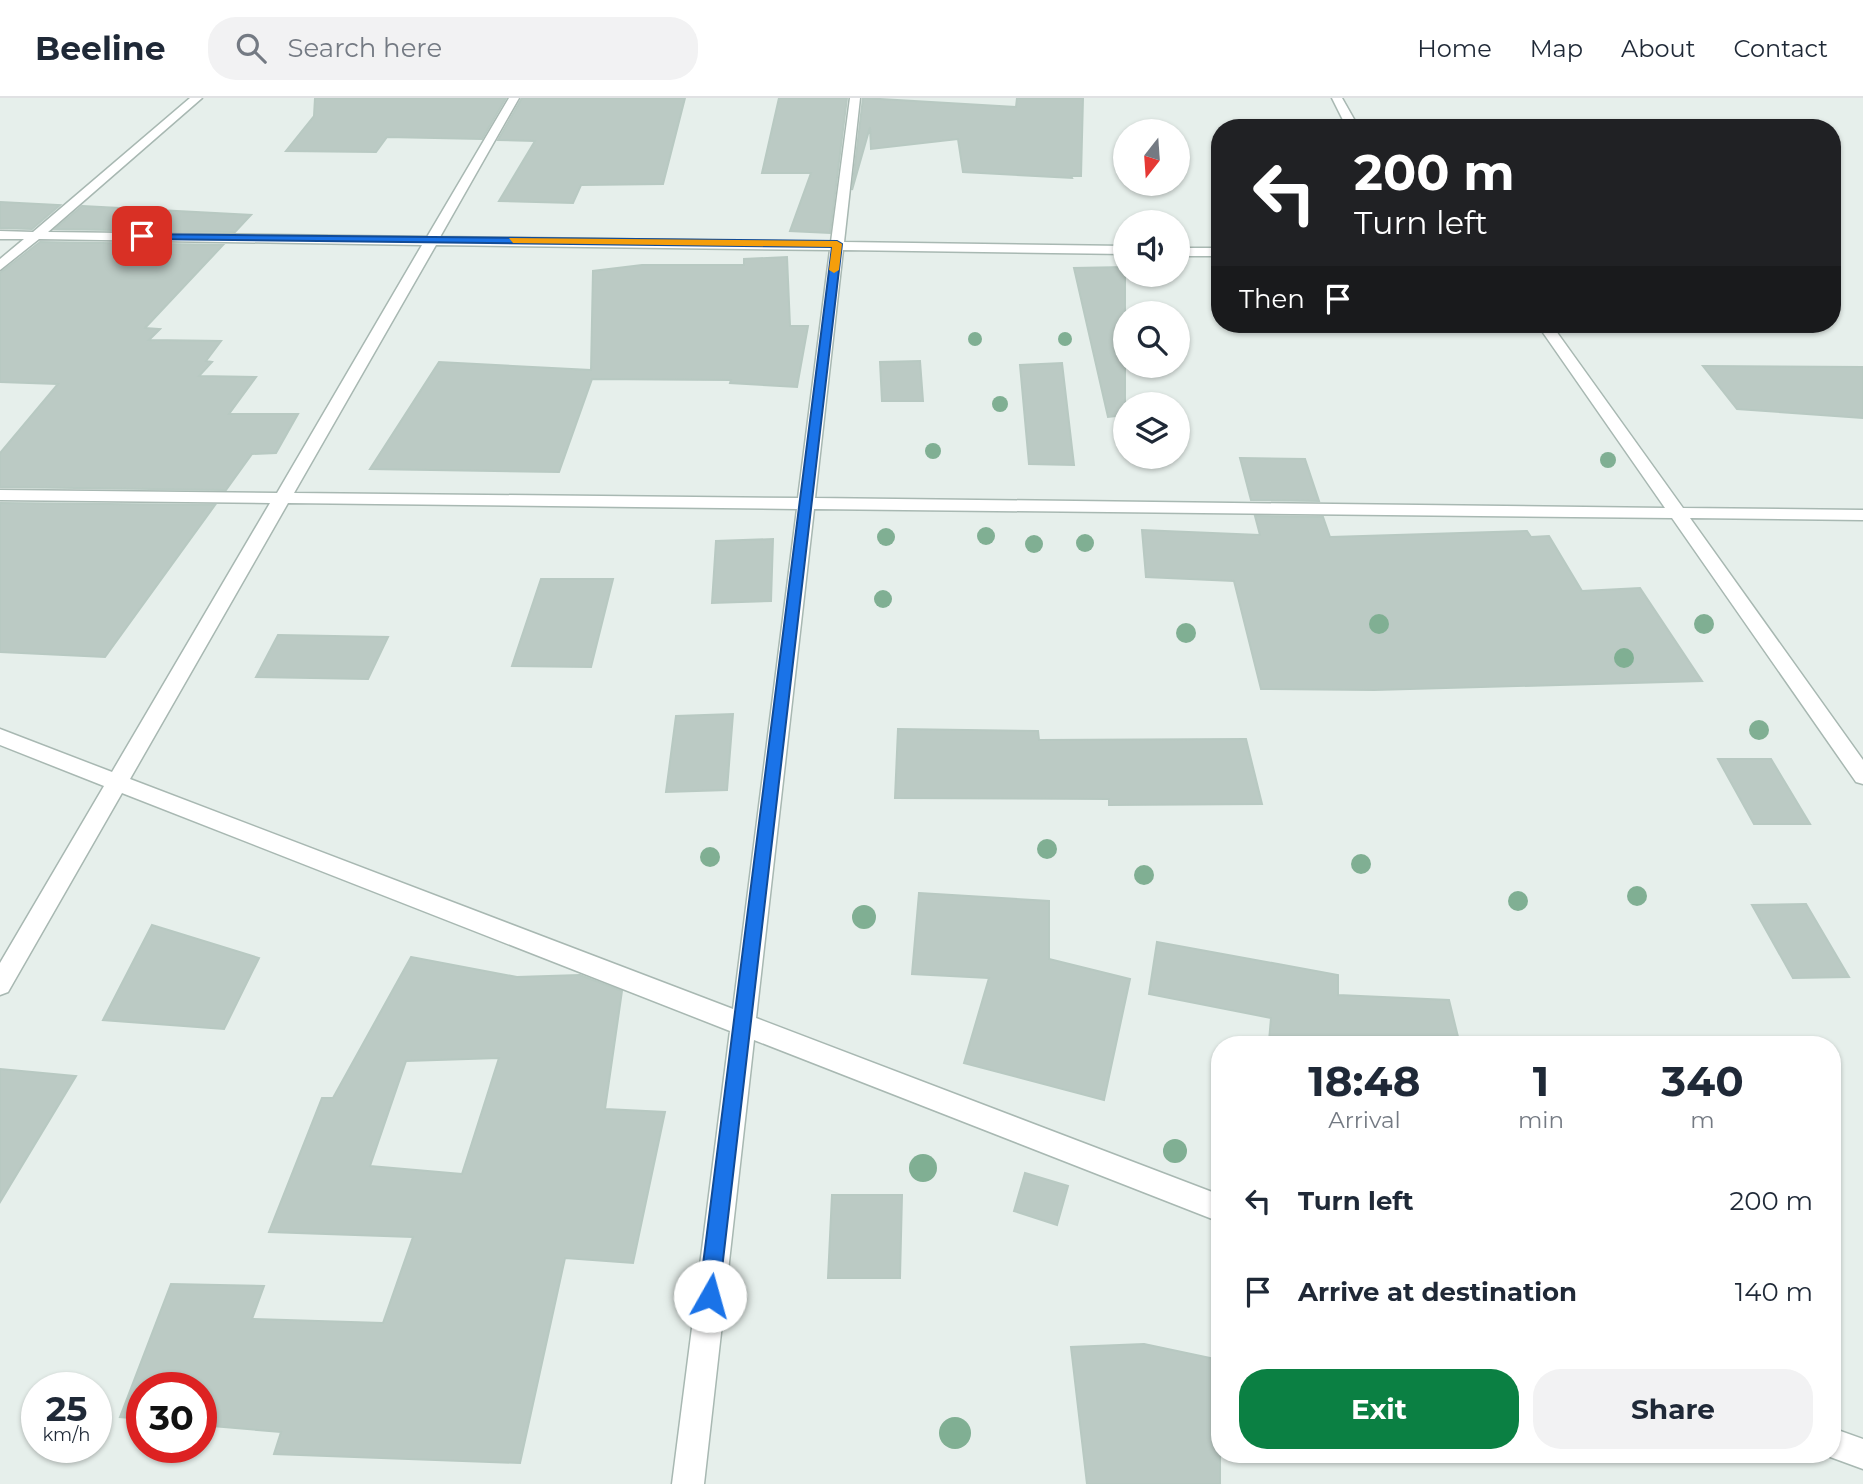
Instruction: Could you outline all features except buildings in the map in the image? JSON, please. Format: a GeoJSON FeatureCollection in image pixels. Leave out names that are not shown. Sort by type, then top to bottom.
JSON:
{"type":"FeatureCollection","features":[{"type":"Feature","properties":{"kind":"street"},"geometry":{"type":"LineString","coordinates":[[0,266],[197,98]]}},
{"type":"Feature","properties":{"kind":"street"},"geometry":{"type":"LineString","coordinates":[[0,985],[514,98]]}},
{"type":"Feature","properties":{"kind":"street"},"geometry":{"type":"LineString","coordinates":[[688,1484],[855,98]]}},
{"type":"Feature","properties":{"kind":"street"},"geometry":{"type":"LineString","coordinates":[[1336,98],[1348,119]]}},
{"type":"Feature","properties":{"kind":"street"},"geometry":{"type":"LineString","coordinates":[[0,235],[1113,250]]}},
{"type":"Feature","properties":{"kind":"street"},"geometry":{"type":"LineString","coordinates":[[1190,251],[1211,252]]}},
{"type":"Feature","properties":{"kind":"street"},"geometry":{"type":"LineString","coordinates":[[1550,333],[1863,776]]}},
{"type":"Feature","properties":{"kind":"street"},"geometry":{"type":"LineString","coordinates":[[0,495],[1863,515]]}},
{"type":"Feature","properties":{"kind":"street"},"geometry":{"type":"LineString","coordinates":[[0,737],[119,781],[743,1027],[1211,1206]]}},
{"type":"Feature","properties":{"kind":"street"},"geometry":{"type":"LineString","coordinates":[[1841,1446],[1863,1454]]}},
{"type":"Feature","properties":{"kind":"slow traffic"},"geometry":{"type":"LineString","coordinates":[[513,240],[837,244],[834,270]]}},
{"type":"Feature","properties":{"kind":"route"},"geometry":{"type":"LineString","coordinates":[[142,236],[837,244],[710,1296]]}}]}
